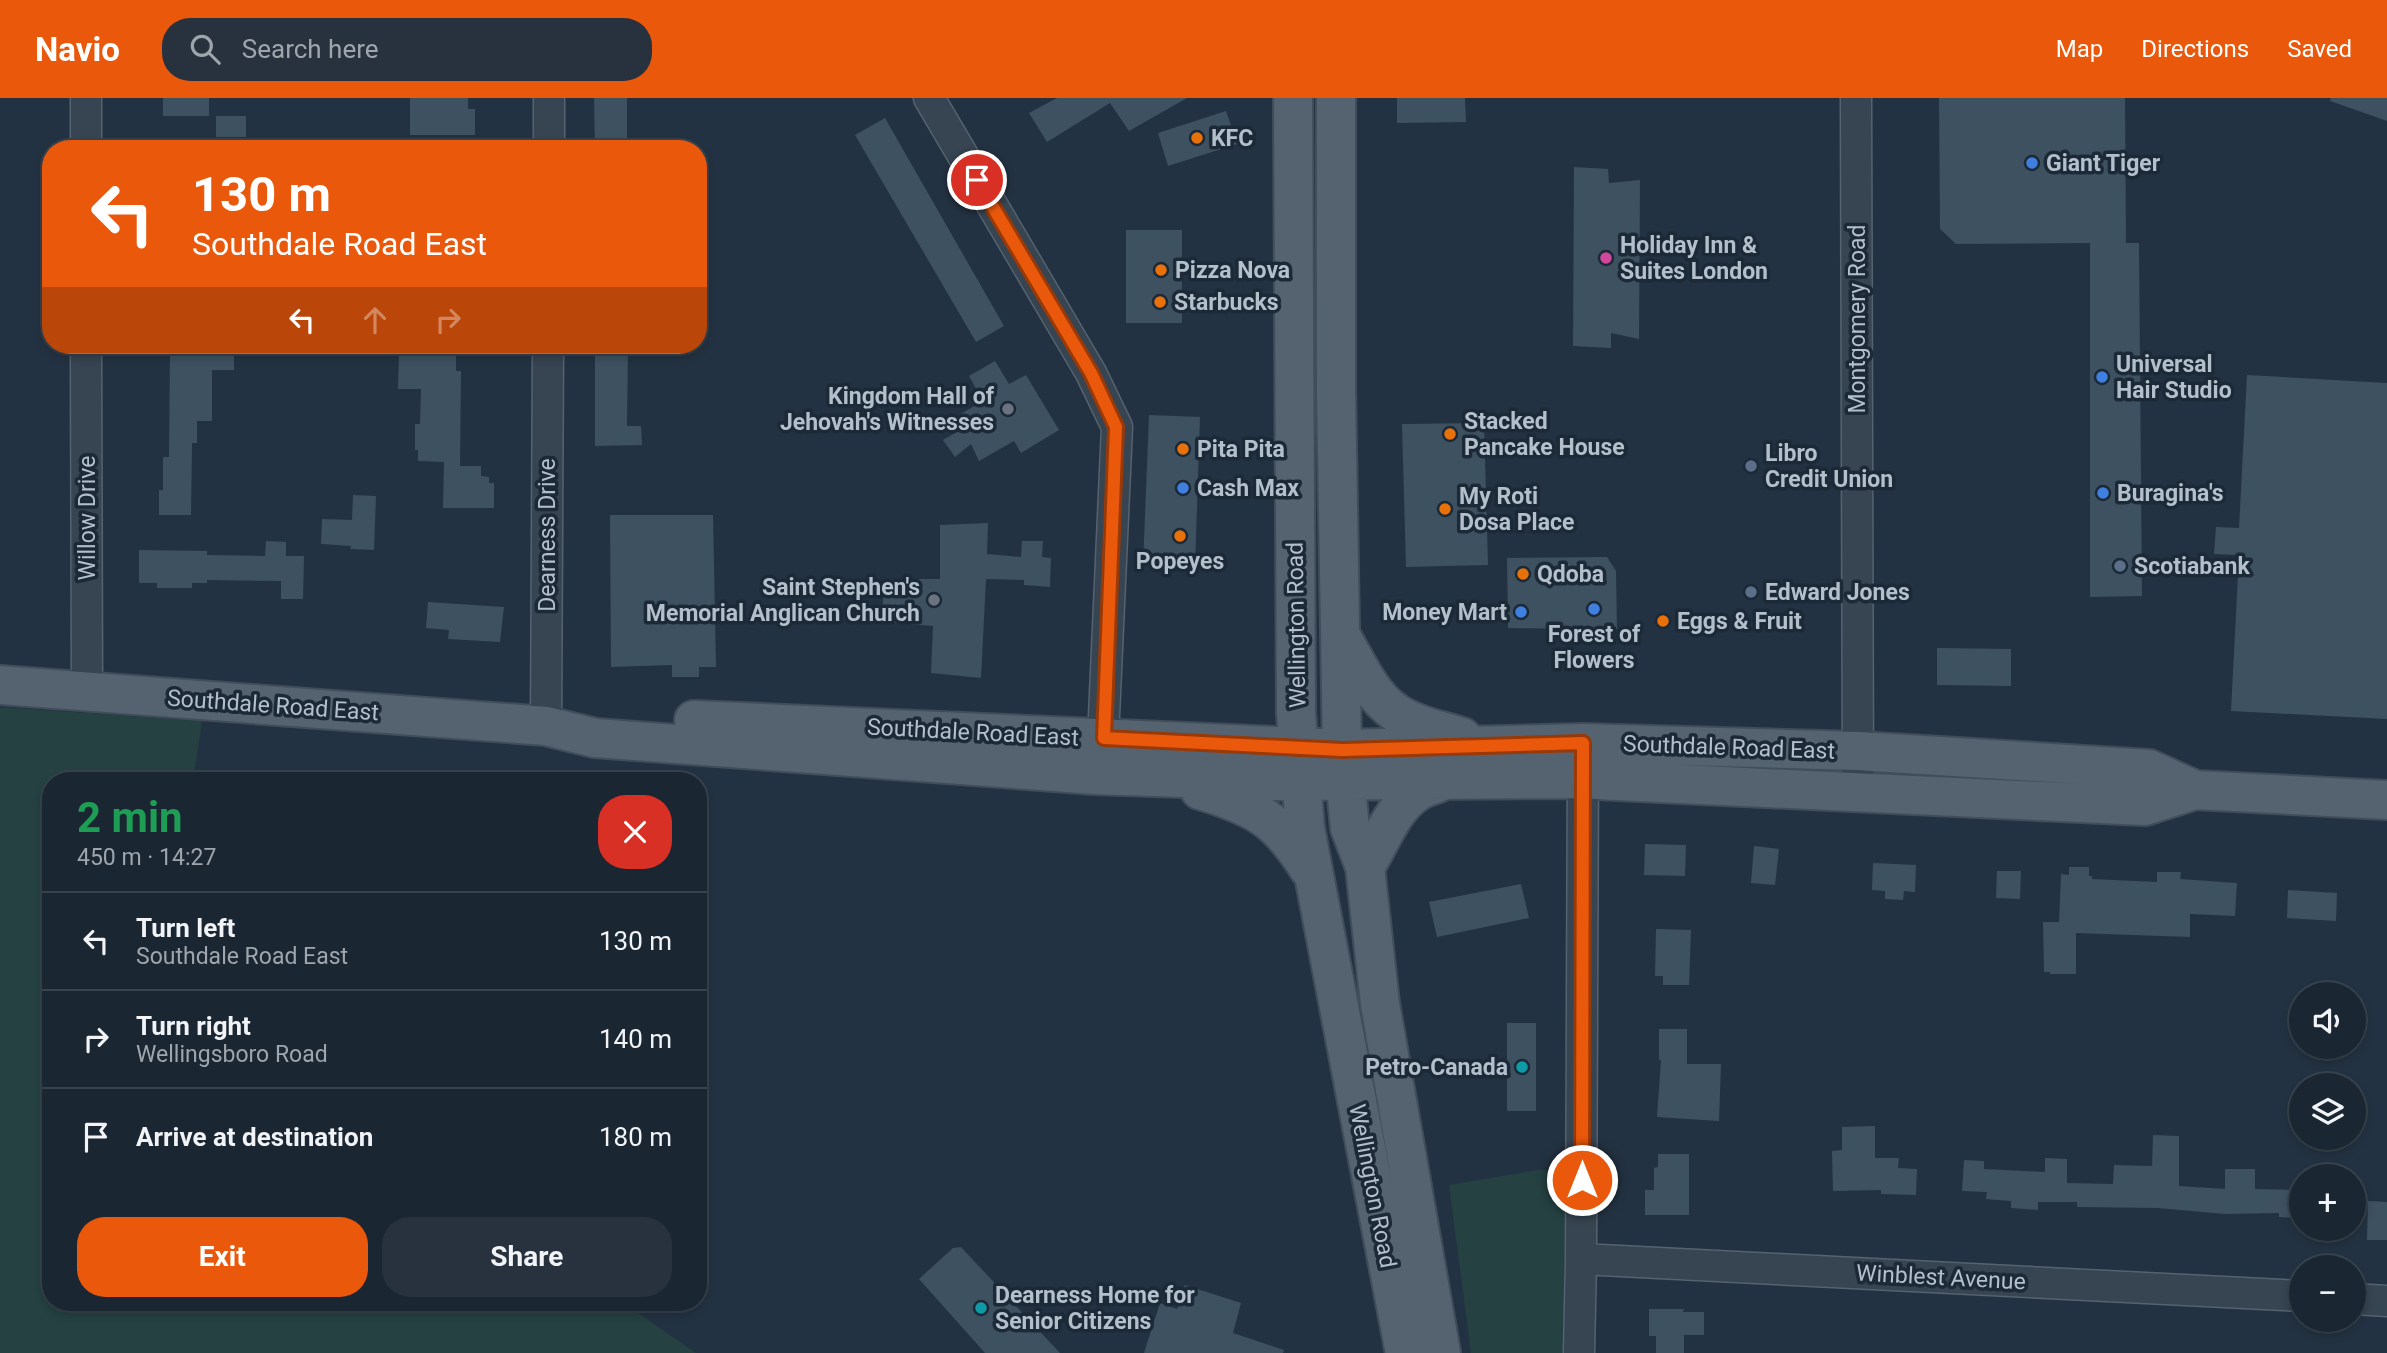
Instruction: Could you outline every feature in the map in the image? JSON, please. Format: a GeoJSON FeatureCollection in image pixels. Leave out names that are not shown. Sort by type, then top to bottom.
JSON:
{"type":"FeatureCollection","features":[{"type":"Feature","properties":{"kind":"main road","name":"Wellington Road"},"geometry":{"type":"LineString","coordinates":[[1293,98],[1296,672],[1305,828],[1405,1353]]}},
{"type":"Feature","properties":{"kind":"main road","name":"Wellington Road"},"geometry":{"type":"LineString","coordinates":[[1336,98],[1336,374],[1344,765],[1350,828],[1364,867],[1380,1003],[1441,1353]]}},
{"type":"Feature","properties":{"kind":"main road"},"geometry":{"type":"LineString","coordinates":[[1341,636],[1376,695],[1389,707],[1411,720],[1491,745]]}},
{"type":"Feature","properties":{"kind":"main road","name":"Southdale Road East"},"geometry":{"type":"LineString","coordinates":[[0,685],[546,726],[595,738],[1095,775],[1164,777],[1301,765],[1344,765],[1491,745],[1583,761],[1858,792],[2146,806],[2194,790],[2387,800]]}},
{"type":"Feature","properties":{"kind":"main road","name":"Southdale Road East"},"geometry":{"type":"LineString","coordinates":[[546,726],[597,715],[1104,738],[1301,765]]}},
{"type":"Feature","properties":{"kind":"main road","name":"Southdale Road East"},"geometry":{"type":"LineString","coordinates":[[1344,765],[1445,780],[1583,761],[1858,751],[2149,769],[2194,790]]}},
{"type":"Feature","properties":{"kind":"main road"},"geometry":{"type":"LineString","coordinates":[[1164,777],[1243,804],[1262,815],[1286,835],[1314,877]]}},
{"type":"Feature","properties":{"kind":"main road"},"geometry":{"type":"LineString","coordinates":[[1364,867],[1389,823],[1408,800],[1418,792],[1445,780]]}},
{"type":"Feature","properties":{"kind":"street"},"geometry":{"type":"LineString","coordinates":[[86,98],[86,140]]}},
{"type":"Feature","properties":{"kind":"street"},"geometry":{"type":"LineString","coordinates":[[549,98],[549,140]]}},
{"type":"Feature","properties":{"kind":"street"},"geometry":{"type":"LineString","coordinates":[[929,98],[1091,373],[1116,427],[1104,738]]}},
{"type":"Feature","properties":{"kind":"street","name":"Montgomery Road"},"geometry":{"type":"LineString","coordinates":[[1856,98],[1858,792]]}},
{"type":"Feature","properties":{"kind":"street","name":"Willow Drive"},"geometry":{"type":"LineString","coordinates":[[86,354],[87,692]]}},
{"type":"Feature","properties":{"kind":"street","name":"Dearness Drive"},"geometry":{"type":"LineString","coordinates":[[546,726],[548,354]]}},
{"type":"Feature","properties":{"kind":"street"},"geometry":{"type":"LineString","coordinates":[[1579,1353],[1583,761]]}},
{"type":"Feature","properties":{"kind":"street","name":"Winblest Avenue"},"geometry":{"type":"LineString","coordinates":[[1581,1259],[2289,1295]]}},
{"type":"Feature","properties":{"kind":"street"},"geometry":{"type":"LineString","coordinates":[[2366,1300],[2387,1301]]}},
{"type":"Feature","properties":{"kind":"green space"},"geometry":{"type":"Polygon","coordinates":[[[0,707],[202,721],[194,772],[42,772],[42,1311],[635,1311],[696,1353],[0,1353],[0,707]]]}},
{"type":"Feature","properties":{"kind":"green space"},"geometry":{"type":"Polygon","coordinates":[[[1538,1170],[1565,1170],[1564,1353],[1471,1353],[1449,1185],[1538,1170]]]}},
{"type":"Feature","properties":{"kind":"building"},"geometry":{"type":"Polygon","coordinates":[[[163,98],[209,98],[209,116],[163,116],[163,98]]]}},
{"type":"Feature","properties":{"kind":"building"},"geometry":{"type":"Polygon","coordinates":[[[410,98],[468,98],[468,109],[475,109],[475,135],[410,135],[410,98]]]}},
{"type":"Feature","properties":{"kind":"building"},"geometry":{"type":"Polygon","coordinates":[[[594,98],[627,98],[627,140],[595,140],[594,98]]]}},
{"type":"Feature","properties":{"kind":"building"},"geometry":{"type":"Polygon","coordinates":[[[1057,98],[1187,98],[1129,131],[1110,103],[1047,142],[1029,113],[1057,98]]]}},
{"type":"Feature","properties":{"kind":"building"},"geometry":{"type":"Polygon","coordinates":[[[1397,98],[1465,98],[1466,122],[1397,123],[1397,98]]]}},
{"type":"Feature","properties":{"kind":"building","name":"Giant Tiger"},"geometry":{"type":"Polygon","coordinates":[[[1939,98],[2125,98],[2126,243],[2139,243],[2142,596],[2090,597],[2090,243],[1956,244],[1940,229],[1939,98]]]}},
{"type":"Feature","properties":{"kind":"building"},"geometry":{"type":"Polygon","coordinates":[[[2331,98],[2387,98],[2387,121],[2330,101],[2331,98]]]}},
{"type":"Feature","properties":{"kind":"building","name":"KFC"},"geometry":{"type":"Polygon","coordinates":[[[1226,111],[1237,144],[1168,166],[1158,133],[1226,111]]]}},
{"type":"Feature","properties":{"kind":"building"},"geometry":{"type":"Polygon","coordinates":[[[216,116],[246,116],[246,137],[216,137],[216,116]]]}},
{"type":"Feature","properties":{"kind":"building"},"geometry":{"type":"Polygon","coordinates":[[[885,118],[1004,326],[976,342],[855,135],[885,118]]]}},
{"type":"Feature","properties":{"kind":"building","name":"Holiday Inn & Suites London"},"geometry":{"type":"Polygon","coordinates":[[[1574,167],[1608,169],[1609,183],[1640,180],[1639,339],[1611,333],[1611,348],[1573,346],[1574,167]]]}},
{"type":"Feature","properties":{"kind":"building"},"geometry":{"type":"Polygon","coordinates":[[[1126,230],[1182,230],[1182,323],[1126,323],[1126,230]]]}},
{"type":"Feature","properties":{"kind":"building"},"geometry":{"type":"Polygon","coordinates":[[[170,354],[234,354],[234,370],[212,370],[212,421],[197,421],[197,443],[192,443],[191,515],[159,515],[159,490],[163,490],[163,457],[169,457],[170,354]]]}},
{"type":"Feature","properties":{"kind":"building"},"geometry":{"type":"Polygon","coordinates":[[[399,354],[456,354],[456,371],[461,371],[460,466],[481,466],[481,476],[489,477],[489,483],[494,483],[494,508],[443,508],[444,462],[418,461],[418,450],[415,450],[415,424],[420,424],[421,389],[398,389],[399,354]]]}},
{"type":"Feature","properties":{"kind":"building"},"geometry":{"type":"Polygon","coordinates":[[[595,354],[628,354],[627,426],[641,426],[642,445],[595,446],[595,354]]]}},
{"type":"Feature","properties":{"kind":"building","name":"Kingdom Hall of Jehovah's Witnesses"},"geometry":{"type":"Polygon","coordinates":[[[995,361],[1009,384],[1026,375],[1059,430],[1021,453],[1014,441],[979,461],[971,444],[955,457],[943,440],[962,429],[957,416],[983,401],[969,376],[995,361]]]}},
{"type":"Feature","properties":{"kind":"building"},"geometry":{"type":"Polygon","coordinates":[[[2247,375],[2387,383],[2387,719],[2231,711],[2239,555],[2214,554],[2216,527],[2239,528],[2247,375]]]}},
{"type":"Feature","properties":{"kind":"building"},"geometry":{"type":"Polygon","coordinates":[[[1149,415],[1200,417],[1195,567],[1143,565],[1149,415]]]}},
{"type":"Feature","properties":{"kind":"building"},"geometry":{"type":"Polygon","coordinates":[[[1484,423],[1488,565],[1406,567],[1402,424],[1484,423]]]}},
{"type":"Feature","properties":{"kind":"building"},"geometry":{"type":"Polygon","coordinates":[[[353,495],[376,496],[374,550],[321,544],[322,519],[352,520],[353,495]]]}},
{"type":"Feature","properties":{"kind":"building"},"geometry":{"type":"Polygon","coordinates":[[[610,515],[713,515],[716,667],[699,667],[699,677],[672,677],[672,665],[611,667],[610,515]]]}},
{"type":"Feature","properties":{"kind":"building","name":"Saint Stephen's Memorial Anglican Church"},"geometry":{"type":"Polygon","coordinates":[[[988,523],[987,554],[1021,557],[1022,541],[1043,541],[1042,557],[1051,558],[1050,587],[1024,585],[1024,580],[986,579],[981,678],[931,673],[933,626],[882,622],[884,579],[940,579],[940,525],[988,523]]]}},
{"type":"Feature","properties":{"kind":"building"},"geometry":{"type":"Polygon","coordinates":[[[266,541],[286,542],[286,556],[304,556],[303,599],[281,599],[281,581],[207,580],[207,583],[192,583],[192,588],[157,588],[157,583],[139,583],[139,550],[207,551],[207,555],[265,556],[266,541]]]}},
{"type":"Feature","properties":{"kind":"building"},"geometry":{"type":"Polygon","coordinates":[[[1607,557],[1616,571],[1617,629],[1508,628],[1507,558],[1607,557]]]}},
{"type":"Feature","properties":{"kind":"building"},"geometry":{"type":"Polygon","coordinates":[[[428,602],[504,607],[500,642],[448,639],[449,630],[426,628],[428,602]]]}},
{"type":"Feature","properties":{"kind":"building"},"geometry":{"type":"Polygon","coordinates":[[[1937,648],[2011,649],[2011,686],[1937,685],[1937,648]]]}},
{"type":"Feature","properties":{"kind":"building"},"geometry":{"type":"Polygon","coordinates":[[[1645,844],[1686,845],[1685,876],[1644,875],[1645,844]]]}},
{"type":"Feature","properties":{"kind":"building"},"geometry":{"type":"Polygon","coordinates":[[[1754,846],[1779,849],[1775,885],[1751,883],[1754,846]]]}},
{"type":"Feature","properties":{"kind":"building"},"geometry":{"type":"Polygon","coordinates":[[[1873,863],[1916,865],[1915,892],[1904,891],[1903,900],[1885,899],[1885,891],[1872,890],[1873,863]]]}},
{"type":"Feature","properties":{"kind":"building"},"geometry":{"type":"Polygon","coordinates":[[[2069,867],[2089,867],[2089,876],[2092,876],[2092,879],[2157,882],[2157,872],[2181,872],[2180,879],[2237,883],[2235,916],[2190,914],[2190,937],[2076,933],[2076,974],[2050,974],[2044,972],[2043,922],[2059,922],[2061,874],[2069,875],[2069,867]]]}},
{"type":"Feature","properties":{"kind":"building"},"geometry":{"type":"Polygon","coordinates":[[[1997,871],[2021,871],[2020,899],[1996,898],[1997,871]]]}},
{"type":"Feature","properties":{"kind":"building"},"geometry":{"type":"Polygon","coordinates":[[[1521,884],[1529,918],[1437,937],[1429,902],[1521,884]]]}},
{"type":"Feature","properties":{"kind":"building"},"geometry":{"type":"Polygon","coordinates":[[[2288,890],[2337,893],[2336,921],[2287,918],[2288,890]]]}},
{"type":"Feature","properties":{"kind":"building"},"geometry":{"type":"Polygon","coordinates":[[[1656,929],[1691,930],[1689,985],[1663,985],[1663,976],[1655,976],[1656,929]]]}},
{"type":"Feature","properties":{"kind":"building","name":"Petro-Canada"},"geometry":{"type":"Polygon","coordinates":[[[1507,1023],[1536,1023],[1536,1111],[1507,1111],[1507,1023]]]}},
{"type":"Feature","properties":{"kind":"building"},"geometry":{"type":"Polygon","coordinates":[[[1659,1029],[1687,1029],[1687,1064],[1721,1064],[1719,1121],[1657,1117],[1661,1060],[1659,1029]]]}},
{"type":"Feature","properties":{"kind":"building"},"geometry":{"type":"Polygon","coordinates":[[[1875,1126],[1875,1158],[1899,1158],[1898,1168],[1917,1169],[1916,1195],[1881,1194],[1881,1190],[1833,1191],[1832,1151],[1842,1150],[1842,1127],[1875,1126]]]}},
{"type":"Feature","properties":{"kind":"building"},"geometry":{"type":"Polygon","coordinates":[[[2153,1135],[2179,1136],[2179,1186],[2225,1189],[2225,1169],[2255,1169],[2255,1189],[2289,1190],[2289,1217],[2279,1217],[2279,1213],[2225,1214],[2158,1208],[2077,1207],[2077,1202],[2038,1202],[2038,1210],[2011,1208],[2011,1201],[1986,1199],[1987,1192],[1962,1191],[1964,1160],[1984,1161],[1984,1169],[2045,1172],[2045,1158],[2067,1159],[2067,1183],[2113,1184],[2114,1165],[2152,1166],[2153,1135]]]}},
{"type":"Feature","properties":{"kind":"building"},"geometry":{"type":"Polygon","coordinates":[[[1658,1154],[1689,1154],[1689,1215],[1645,1215],[1645,1190],[1654,1190],[1654,1168],[1658,1167],[1658,1154]]]}},
{"type":"Feature","properties":{"kind":"building"},"geometry":{"type":"Polygon","coordinates":[[[2368,1201],[2387,1202],[2387,1240],[2367,1240],[2368,1201]]]}},
{"type":"Feature","properties":{"kind":"building","name":"Dearness Home for Senior Citizens"},"geometry":{"type":"Polygon","coordinates":[[[961,1247],[1060,1353],[985,1353],[919,1279],[953,1248],[961,1247]]]}},
{"type":"Feature","properties":{"kind":"building","name":"Dearness Home for Senior Citizens"},"geometry":{"type":"Polygon","coordinates":[[[1185,1285],[1241,1303],[1233,1333],[1284,1350],[1283,1353],[1144,1353],[1160,1303],[1177,1309],[1185,1285]]]}},
{"type":"Feature","properties":{"kind":"building"},"geometry":{"type":"Polygon","coordinates":[[[1649,1309],[1704,1312],[1704,1335],[1684,1335],[1684,1353],[1656,1353],[1656,1336],[1649,1336],[1649,1309]]]}},
{"type":"Feature","properties":{"kind":"place","name":"KFC"},"geometry":{"type":"Point","coordinates":[1197,138]}},
{"type":"Feature","properties":{"kind":"place","name":"Giant Tiger"},"geometry":{"type":"Point","coordinates":[2032,163]}},
{"type":"Feature","properties":{"kind":"place","name":"Holiday Inn & Suites London"},"geometry":{"type":"Point","coordinates":[1606,258]}},
{"type":"Feature","properties":{"kind":"place","name":"Pizza Nova"},"geometry":{"type":"Point","coordinates":[1161,270]}},
{"type":"Feature","properties":{"kind":"place","name":"Starbucks"},"geometry":{"type":"Point","coordinates":[1160,302]}},
{"type":"Feature","properties":{"kind":"place","name":"Universal Hair Studio"},"geometry":{"type":"Point","coordinates":[2102,377]}},
{"type":"Feature","properties":{"kind":"place","name":"Kingdom Hall of Jehovah's Witnesses"},"geometry":{"type":"Point","coordinates":[1008,409]}},
{"type":"Feature","properties":{"kind":"place","name":"Stacked Pancake House"},"geometry":{"type":"Point","coordinates":[1450,434]}},
{"type":"Feature","properties":{"kind":"place","name":"Pita Pita"},"geometry":{"type":"Point","coordinates":[1183,449]}},
{"type":"Feature","properties":{"kind":"place","name":"Libro Credit Union"},"geometry":{"type":"Point","coordinates":[1751,466]}},
{"type":"Feature","properties":{"kind":"place","name":"Cash Max"},"geometry":{"type":"Point","coordinates":[1183,488]}},
{"type":"Feature","properties":{"kind":"place","name":"Buragina's"},"geometry":{"type":"Point","coordinates":[2103,493]}},
{"type":"Feature","properties":{"kind":"place","name":"My Roti Dosa Place"},"geometry":{"type":"Point","coordinates":[1445,509]}},
{"type":"Feature","properties":{"kind":"place","name":"Popeyes"},"geometry":{"type":"Point","coordinates":[1180,536]}},
{"type":"Feature","properties":{"kind":"place","name":"Scotiabank"},"geometry":{"type":"Point","coordinates":[2120,566]}},
{"type":"Feature","properties":{"kind":"place","name":"Qdoba"},"geometry":{"type":"Point","coordinates":[1523,574]}},
{"type":"Feature","properties":{"kind":"place","name":"Edward Jones"},"geometry":{"type":"Point","coordinates":[1751,592]}},
{"type":"Feature","properties":{"kind":"place","name":"Saint Stephen's Memorial Anglican Church"},"geometry":{"type":"Point","coordinates":[934,600]}},
{"type":"Feature","properties":{"kind":"place","name":"Forest of Flowers"},"geometry":{"type":"Point","coordinates":[1594,609]}},
{"type":"Feature","properties":{"kind":"place","name":"Money Mart"},"geometry":{"type":"Point","coordinates":[1521,612]}},
{"type":"Feature","properties":{"kind":"place","name":"Eggs & Fruit"},"geometry":{"type":"Point","coordinates":[1663,621]}},
{"type":"Feature","properties":{"kind":"place","name":"Petro-Canada"},"geometry":{"type":"Point","coordinates":[1522,1067]}},
{"type":"Feature","properties":{"kind":"place","name":"Dearness Home for Senior Citizens"},"geometry":{"type":"Point","coordinates":[981,1308]}},
{"type":"Feature","properties":{"kind":"route"},"geometry":{"type":"LineString","coordinates":[[977,180],[1091,373],[1116,427],[1104,738],[1342,750],[1583,743],[1582,1180]]}}]}
